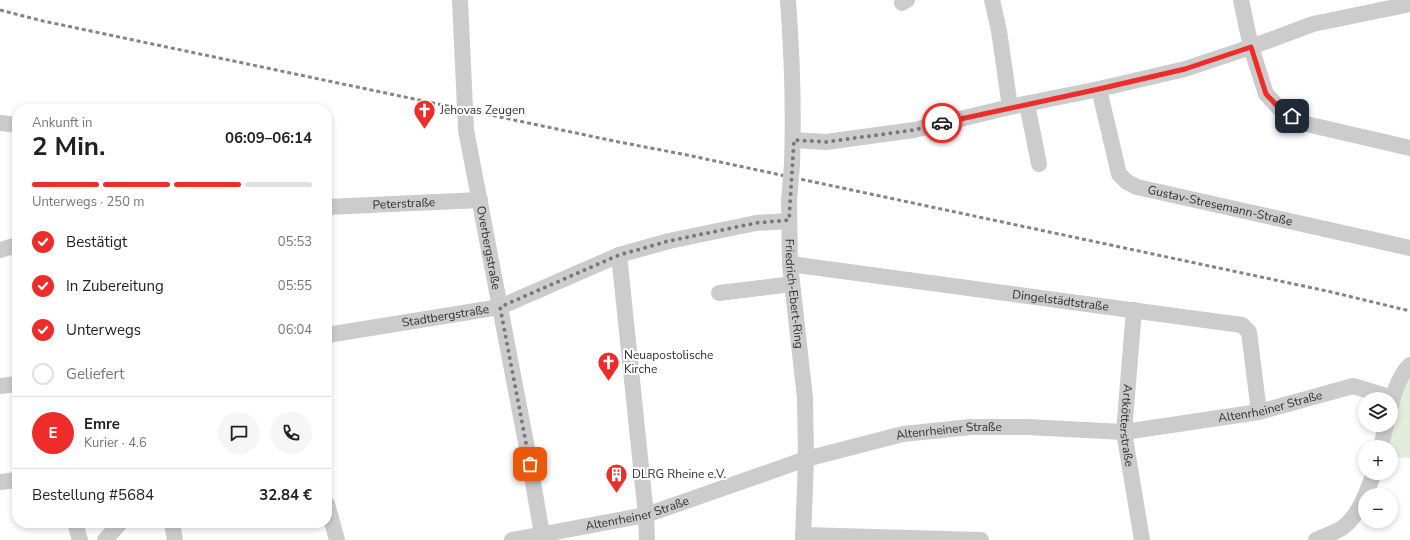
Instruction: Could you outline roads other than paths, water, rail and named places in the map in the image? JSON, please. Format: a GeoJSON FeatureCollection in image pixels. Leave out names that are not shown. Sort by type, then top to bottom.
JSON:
{"type":"FeatureCollection","features":[{"type":"Feature","properties":{"kind":"street","name":"Overbergstraße"},"geometry":{"type":"LineString","coordinates":[[460,0],[466,130],[543,537]]}},
{"type":"Feature","properties":{"kind":"street","name":"Friedrich-Ebert-Ring"},"geometry":{"type":"LineString","coordinates":[[788,0],[793,83],[794,140],[789,201],[790,264],[805,398],[806,459],[803,537]]}},
{"type":"Feature","properties":{"kind":"street"},"geometry":{"type":"LineString","coordinates":[[992,0],[999,31],[1010,108]]}},
{"type":"Feature","properties":{"kind":"street"},"geometry":{"type":"LineString","coordinates":[[1241,0],[1251,47],[1266,94],[1281,110],[1302,123],[1410,148]]}},
{"type":"Feature","properties":{"kind":"street"},"geometry":{"type":"LineString","coordinates":[[794,140],[826,142],[907,131],[1099,89],[1185,69],[1314,24],[1410,4]]}},
{"type":"Feature","properties":{"kind":"street","name":"Gustav-Stresemann-Straße"},"geometry":{"type":"LineString","coordinates":[[1099,89],[1119,174],[1127,182],[1136,187],[1410,248]]}},
{"type":"Feature","properties":{"kind":"street"},"geometry":{"type":"LineString","coordinates":[[1027,104],[1039,164]]}},
{"type":"Feature","properties":{"kind":"street"},"geometry":{"type":"LineString","coordinates":[[0,123],[12,124]]}},
{"type":"Feature","properties":{"kind":"street","name":"Peterstraße"},"geometry":{"type":"LineString","coordinates":[[332,207],[480,200]]}},
{"type":"Feature","properties":{"kind":"street","name":"Stadtbergstraße"},"geometry":{"type":"LineString","coordinates":[[332,334],[500,307],[619,255],[669,241],[756,223],[789,220]]}},
{"type":"Feature","properties":{"kind":"street"},"geometry":{"type":"LineString","coordinates":[[0,250],[12,247]]}},
{"type":"Feature","properties":{"kind":"street"},"geometry":{"type":"LineString","coordinates":[[619,255],[646,515],[647,540]]}},
{"type":"Feature","properties":{"kind":"street","name":"Dingelstädtstraße"},"geometry":{"type":"LineString","coordinates":[[790,264],[1242,325],[1249,332],[1259,412]]}},
{"type":"Feature","properties":{"kind":"street"},"geometry":{"type":"LineString","coordinates":[[719,293],[792,284]]}},
{"type":"Feature","properties":{"kind":"street","name":"Artkötterstraße"},"geometry":{"type":"LineString","coordinates":[[1134,310],[1124,432],[1142,540]]}},
{"type":"Feature","properties":{"kind":"street"},"geometry":{"type":"LineString","coordinates":[[1396,392],[1404,371],[1410,365]]}},
{"type":"Feature","properties":{"kind":"street"},"geometry":{"type":"LineString","coordinates":[[0,386],[12,385]]}},
{"type":"Feature","properties":{"kind":"street","name":"Altenrheiner Straße"},"geometry":{"type":"LineString","coordinates":[[512,540],[543,537],[646,515],[806,459],[903,434],[971,427],[1027,427],[1124,432],[1259,412],[1353,386],[1368,392]]}},
{"type":"Feature","properties":{"kind":"street"},"geometry":{"type":"LineString","coordinates":[[1316,540],[1342,528],[1349,521],[1362,501],[1371,480]]}},
{"type":"Feature","properties":{"kind":"street"},"geometry":{"type":"LineString","coordinates":[[0,482],[12,481]]}},
{"type":"Feature","properties":{"kind":"street"},"geometry":{"type":"LineString","coordinates":[[332,522],[337,540]]}},
{"type":"Feature","properties":{"kind":"street"},"geometry":{"type":"LineString","coordinates":[[76,528],[80,540]]}},
{"type":"Feature","properties":{"kind":"street"},"geometry":{"type":"LineString","coordinates":[[104,540],[115,528]]}},
{"type":"Feature","properties":{"kind":"street"},"geometry":{"type":"LineString","coordinates":[[173,528],[175,540]]}},
{"type":"Feature","properties":{"kind":"street"},"geometry":{"type":"LineString","coordinates":[[803,537],[981,540]]}},
{"type":"Feature","properties":{"kind":"railway"},"geometry":{"type":"LineString","coordinates":[[0,10],[43,21],[687,155],[1327,291],[1410,311]]}},
{"type":"Feature","properties":{"kind":"place","name":"Jehovas Zeugen"},"geometry":{"type":"Point","coordinates":[424,130]}},
{"type":"Feature","properties":{"kind":"place","name":"Neuapostolische Kirche"},"geometry":{"type":"Point","coordinates":[608,382]}},
{"type":"Feature","properties":{"kind":"place","name":"DLRG Rheine e.V."},"geometry":{"type":"Point","coordinates":[616,494]}}]}
